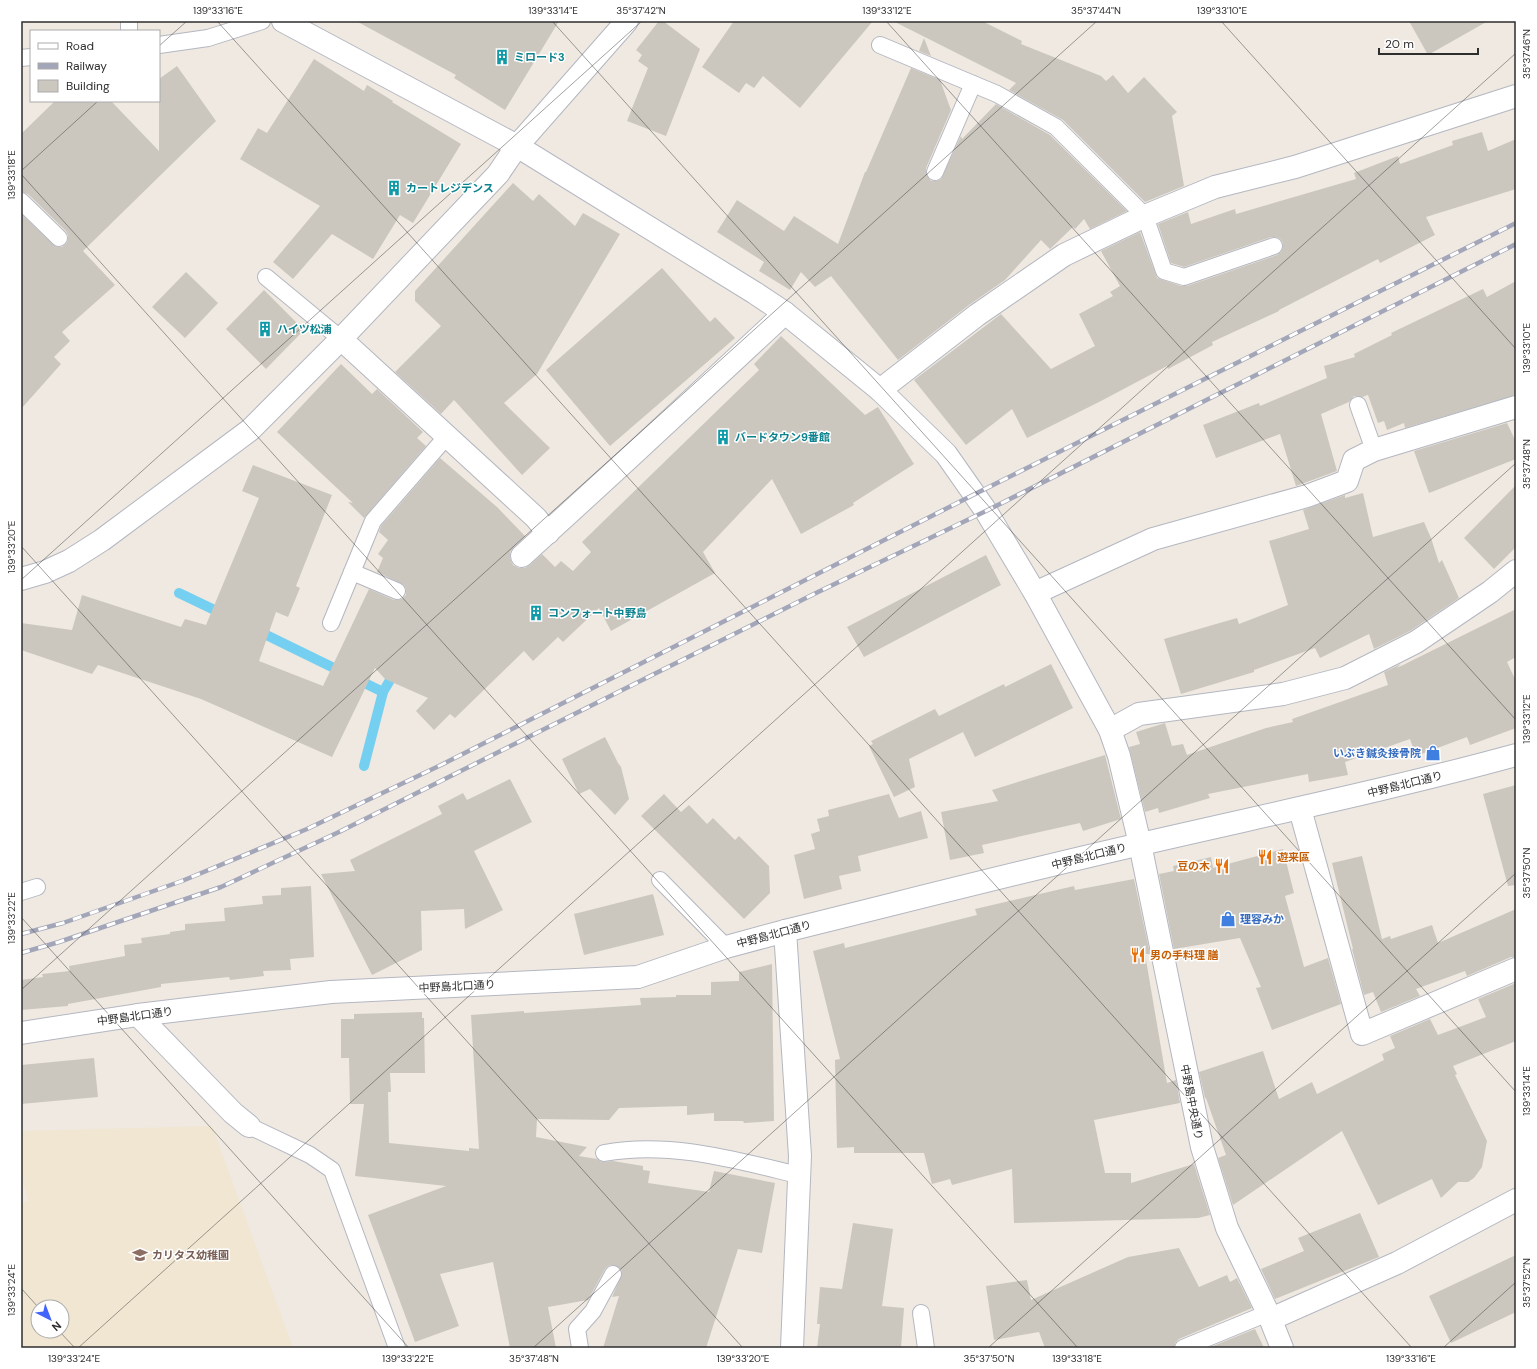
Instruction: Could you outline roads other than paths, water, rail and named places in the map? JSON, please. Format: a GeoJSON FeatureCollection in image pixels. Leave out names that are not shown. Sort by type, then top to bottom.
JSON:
{"type":"FeatureCollection","features":[{"type":"Feature","properties":{"kind":"street","name":"中野島中央通り"},"geometry":{"type":"LineString","coordinates":[[283,21],[517,146],[755,292],[785,313],[880,390],[946,454],[983,505],[1035,593],[1110,730],[1120,756],[1140,844],[1202,1147],[1227,1228],[1269,1316],[1282,1348]]}},
{"type":"Feature","properties":{"kind":"street"},"geometry":{"type":"LineString","coordinates":[[21,579],[45,572],[69,562],[102,540],[250,430],[341,339],[498,174],[517,146],[627,21]]}},
{"type":"Feature","properties":{"kind":"street"},"geometry":{"type":"LineString","coordinates":[[880,390],[977,315],[1064,255],[1145,216],[1215,188],[1295,168],[1516,96]]}},
{"type":"Feature","properties":{"kind":"street"},"geometry":{"type":"LineString","coordinates":[[522,556],[785,313]]}},
{"type":"Feature","properties":{"kind":"street"},"geometry":{"type":"LineString","coordinates":[[341,339],[536,518],[548,533]]}},
{"type":"Feature","properties":{"kind":"street"},"geometry":{"type":"LineString","coordinates":[[1035,593],[1153,539],[1307,496],[1347,481],[1354,460],[1374,450],[1516,407]]}},
{"type":"Feature","properties":{"kind":"street"},"geometry":{"type":"LineString","coordinates":[[1110,730],[1139,714],[1283,694],[1345,678],[1416,642],[1490,592],[1516,571]]}},
{"type":"Feature","properties":{"kind":"street","name":"中野島北口通り"},"geometry":{"type":"LineString","coordinates":[[21,1034],[138,1015],[331,992],[638,977],[726,947],[785,931],[1140,844],[1300,809],[1442,775],[1516,755]]}},
{"type":"Feature","properties":{"kind":"street"},"geometry":{"type":"LineString","coordinates":[[1300,809],[1362,1034],[1516,969]]}},
{"type":"Feature","properties":{"kind":"street"},"geometry":{"type":"LineString","coordinates":[[785,931],[800,1156],[798,1175],[792,1348]]}},
{"type":"Feature","properties":{"kind":"street"},"geometry":{"type":"LineString","coordinates":[[138,1015],[233,1113],[249,1126]]}},
{"type":"Feature","properties":{"kind":"street"},"geometry":{"type":"LineString","coordinates":[[1269,1316],[1397,1264],[1516,1200]]}},
{"type":"Feature","properties":{"kind":"lane"},"geometry":{"type":"LineString","coordinates":[[160,45],[208,38],[262,21]]}},
{"type":"Feature","properties":{"kind":"lane"},"geometry":{"type":"LineString","coordinates":[[880,45],[997,94],[1056,127],[1145,216],[1164,271],[1184,277],[1274,246]]}},
{"type":"Feature","properties":{"kind":"lane"},"geometry":{"type":"LineString","coordinates":[[935,172],[973,84]]}},
{"type":"Feature","properties":{"kind":"lane"},"geometry":{"type":"LineString","coordinates":[[21,201],[59,238]]}},
{"type":"Feature","properties":{"kind":"lane"},"geometry":{"type":"LineString","coordinates":[[266,277],[341,339]]}},
{"type":"Feature","properties":{"kind":"lane"},"geometry":{"type":"LineString","coordinates":[[1358,406],[1374,450]]}},
{"type":"Feature","properties":{"kind":"lane"},"geometry":{"type":"LineString","coordinates":[[331,623],[373,521],[447,436]]}},
{"type":"Feature","properties":{"kind":"lane"},"geometry":{"type":"LineString","coordinates":[[352,572],[396,591]]}},
{"type":"Feature","properties":{"kind":"lane"},"geometry":{"type":"LineString","coordinates":[[660,880],[726,947]]}},
{"type":"Feature","properties":{"kind":"lane"},"geometry":{"type":"LineString","coordinates":[[21,892],[36,887]]}},
{"type":"Feature","properties":{"kind":"lane"},"geometry":{"type":"LineString","coordinates":[[249,1126],[310,1155],[332,1170],[397,1348]]}},
{"type":"Feature","properties":{"kind":"lane"},"geometry":{"type":"LineString","coordinates":[[604,1153],[625,1149],[667,1149],[712,1155],[798,1175]]}},
{"type":"Feature","properties":{"kind":"lane"},"geometry":{"type":"LineString","coordinates":[[580,1348],[576,1329],[593,1311],[613,1274]]}},
{"type":"Feature","properties":{"kind":"lane"},"geometry":{"type":"LineString","coordinates":[[921,1313],[926,1348]]}},
{"type":"Feature","properties":{"kind":"lane"},"geometry":{"type":"LineString","coordinates":[[1183,1348],[1269,1316]]}},
{"type":"Feature","properties":{"kind":"waterway"},"geometry":{"type":"LineString","coordinates":[[179,593],[225,615]]}},
{"type":"Feature","properties":{"kind":"waterway"},"geometry":{"type":"LineString","coordinates":[[256,630],[383,692]]}},
{"type":"Feature","properties":{"kind":"waterway"},"geometry":{"type":"LineString","coordinates":[[364,766],[383,692],[396,670]]}},
{"type":"Feature","properties":{"kind":"railway"},"geometry":{"type":"LineString","coordinates":[[21,934],[63,923],[182,881],[307,829],[441,765],[975,494],[1516,223]]}},
{"type":"Feature","properties":{"kind":"railway"},"geometry":{"type":"LineString","coordinates":[[21,953],[59,942],[221,887],[339,832],[816,593],[986,511],[1516,244]]}},
{"type":"Feature","properties":{"kind":"place","name":"ミロード3"},"geometry":{"type":"Point","coordinates":[502,57]}},
{"type":"Feature","properties":{"kind":"place","name":"カートレジデンス"},"geometry":{"type":"Point","coordinates":[394,188]}},
{"type":"Feature","properties":{"kind":"place","name":"ハイツ松浦"},"geometry":{"type":"Point","coordinates":[265,329]}},
{"type":"Feature","properties":{"kind":"place","name":"バードタウン9番館"},"geometry":{"type":"Point","coordinates":[723,437]}},
{"type":"Feature","properties":{"kind":"place","name":"コンフォート中野島"},"geometry":{"type":"Point","coordinates":[536,613]}},
{"type":"Feature","properties":{"kind":"place","name":"いぶき鍼灸接骨院"},"geometry":{"type":"Point","coordinates":[1433,753]}},
{"type":"Feature","properties":{"kind":"place","name":"遊来區"},"geometry":{"type":"Point","coordinates":[1265,857]}},
{"type":"Feature","properties":{"kind":"place","name":"豆の木"},"geometry":{"type":"Point","coordinates":[1222,866]}},
{"type":"Feature","properties":{"kind":"place","name":"理容みか"},"geometry":{"type":"Point","coordinates":[1228,919]}},
{"type":"Feature","properties":{"kind":"place","name":"男の手料理 膳"},"geometry":{"type":"Point","coordinates":[1138,955]}},
{"type":"Feature","properties":{"kind":"place","name":"カリタス幼稚園"},"geometry":{"type":"Point","coordinates":[140,1255]}}]}
